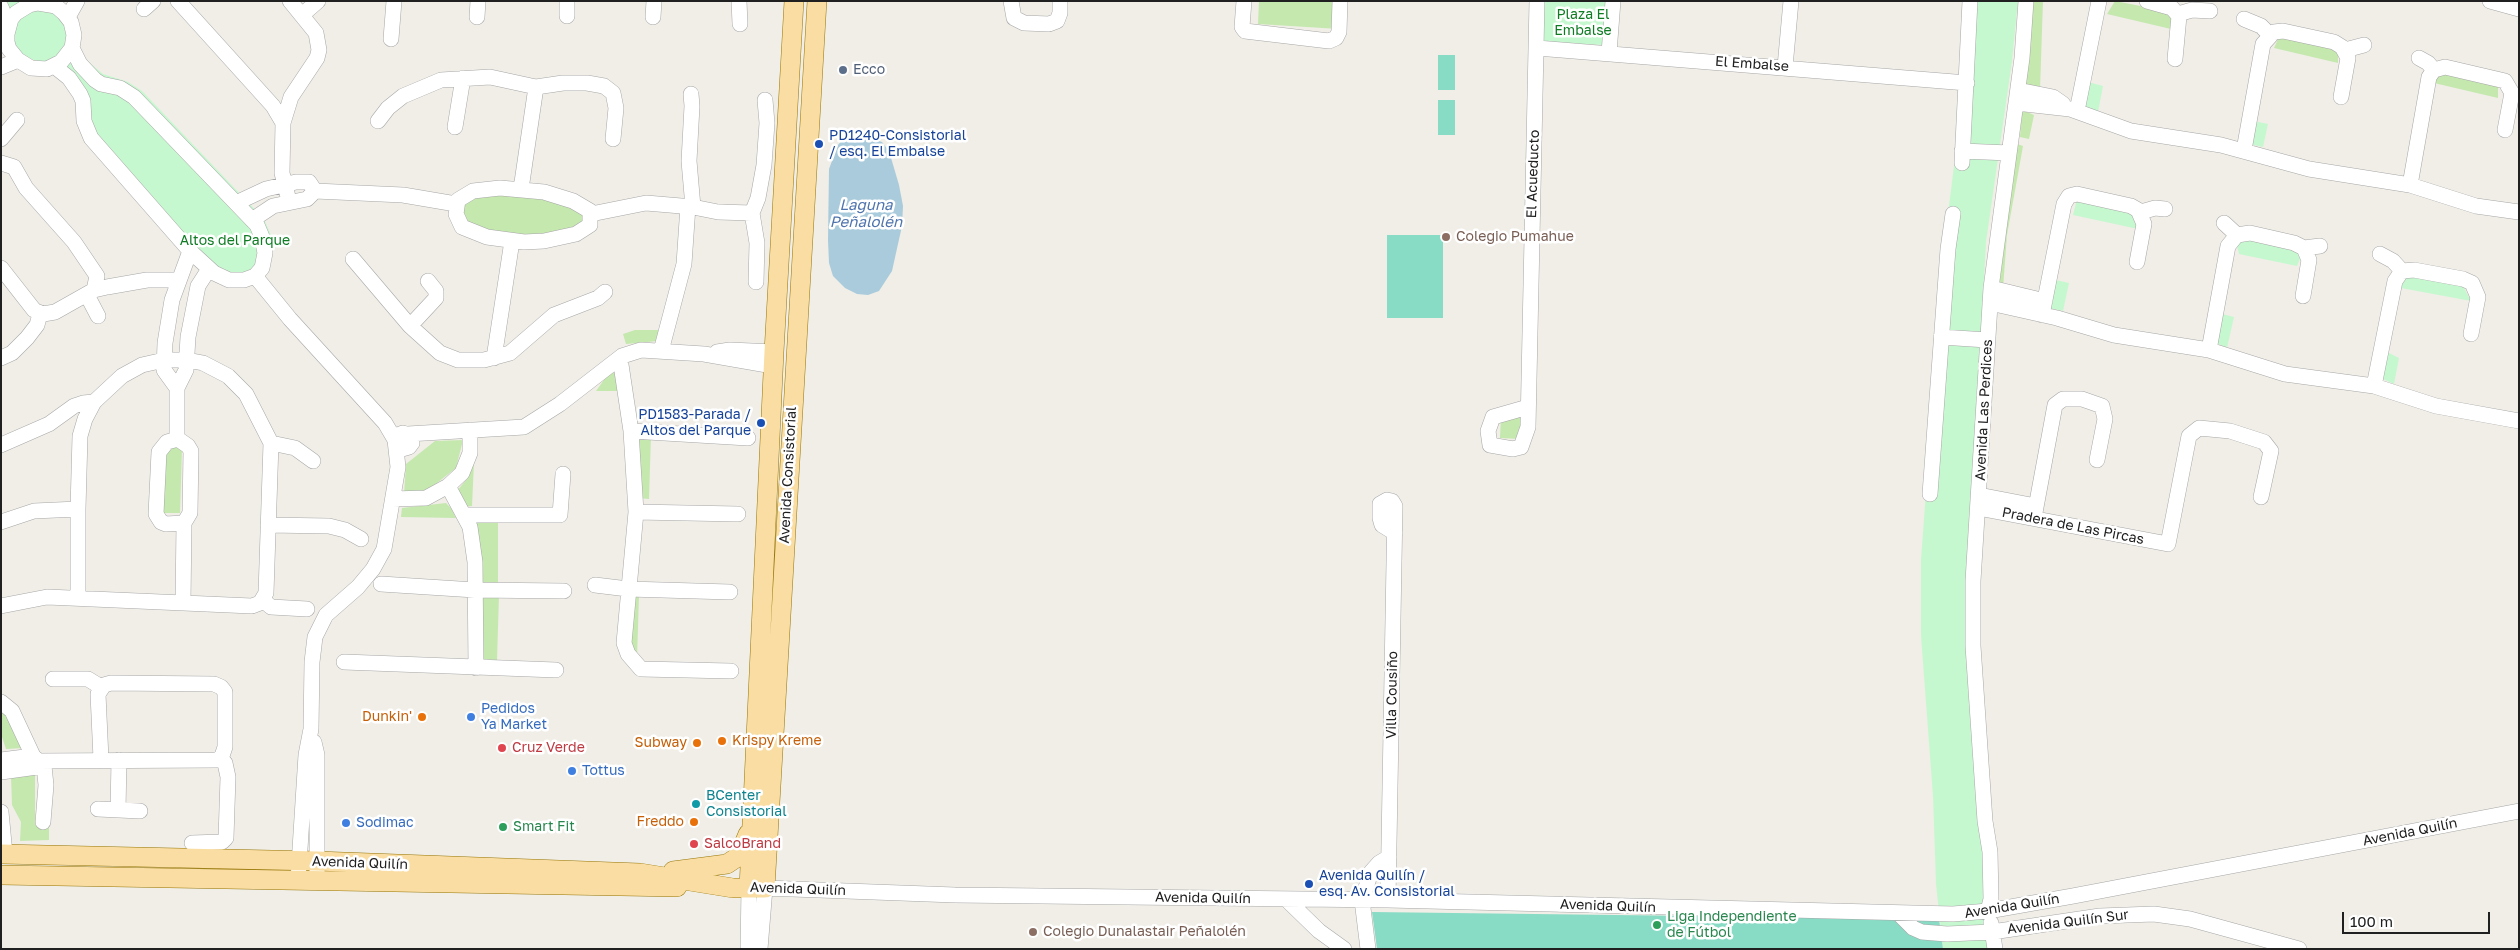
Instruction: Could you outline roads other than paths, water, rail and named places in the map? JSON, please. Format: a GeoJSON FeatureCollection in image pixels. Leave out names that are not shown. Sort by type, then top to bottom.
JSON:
{"type":"FeatureCollection","features":[{"type":"Feature","properties":{"kind":"main road","name":"Avenida Consistorial"},"geometry":{"type":"LineString","coordinates":[[757,888],[768,671],[762,614],[773,359],[794,1]]}},
{"type":"Feature","properties":{"kind":"main road","name":"Avenida Consistorial"},"geometry":{"type":"LineString","coordinates":[[757,888],[752,824],[768,671],[780,615],[817,1]]}},
{"type":"Feature","properties":{"kind":"main road"},"geometry":{"type":"LineString","coordinates":[[782,211],[786,217],[792,220],[799,219],[804,214]]}},
{"type":"Feature","properties":{"kind":"main road"},"geometry":{"type":"LineString","coordinates":[[762,614],[771,620],[780,615]]}},
{"type":"Feature","properties":{"kind":"main road"},"geometry":{"type":"LineString","coordinates":[[645,873],[712,868],[727,864],[742,851],[752,824]]}},
{"type":"Feature","properties":{"kind":"main road","name":"Avenida Quilín"},"geometry":{"type":"LineString","coordinates":[[3,854],[224,850],[308,861],[645,873],[718,886]]}},
{"type":"Feature","properties":{"kind":"main road","name":"Avenida Quilín"},"geometry":{"type":"LineString","coordinates":[[1,875],[317,880],[626,888],[718,886],[757,888]]}},
{"type":"Feature","properties":{"kind":"street"},"geometry":{"type":"LineString","coordinates":[[68,17],[76,1]]}},
{"type":"Feature","properties":{"kind":"street"},"geometry":{"type":"LineString","coordinates":[[178,1],[273,106],[282,123]]}},
{"type":"Feature","properties":{"kind":"street"},"geometry":{"type":"LineString","coordinates":[[289,201],[284,184],[282,166],[282,123],[291,97],[317,58],[319,50],[316,33],[290,1]]}},
{"type":"Feature","properties":{"kind":"street"},"geometry":{"type":"LineString","coordinates":[[302,16],[318,1]]}},
{"type":"Feature","properties":{"kind":"street"},"geometry":{"type":"LineString","coordinates":[[391,39],[394,1]]}},
{"type":"Feature","properties":{"kind":"street"},"geometry":{"type":"LineString","coordinates":[[477,17],[478,1]]}},
{"type":"Feature","properties":{"kind":"street"},"geometry":{"type":"LineString","coordinates":[[653,17],[654,1]]}},
{"type":"Feature","properties":{"kind":"street"},"geometry":{"type":"LineString","coordinates":[[739,1],[740,24]]}},
{"type":"Feature","properties":{"kind":"street"},"geometry":{"type":"LineString","coordinates":[[1011,1],[1014,18],[1024,24],[1049,24],[1057,21],[1060,13],[1060,1]]}},
{"type":"Feature","properties":{"kind":"street"},"geometry":{"type":"LineString","coordinates":[[1244,1],[1242,27],[1245,31],[1329,41],[1336,38],[1339,32],[1340,1]]}},
{"type":"Feature","properties":{"kind":"street","name":"El Acueducto"},"geometry":{"type":"LineString","coordinates":[[1528,407],[1538,1]]}},
{"type":"Feature","properties":{"kind":"street"},"geometry":{"type":"LineString","coordinates":[[1609,53],[1613,1]]}},
{"type":"Feature","properties":{"kind":"street"},"geometry":{"type":"LineString","coordinates":[[1785,67],[1791,1]]}},
{"type":"Feature","properties":{"kind":"street"},"geometry":{"type":"LineString","coordinates":[[1970,1],[1962,157],[2009,153]]}},
{"type":"Feature","properties":{"kind":"street","name":"Avenida Las Perdices"},"geometry":{"type":"LineString","coordinates":[[1995,949],[1982,890],[1985,821],[1973,632],[1973,581],[1991,296],[2009,153],[2021,99],[2026,1]]}},
{"type":"Feature","properties":{"kind":"street"},"geometry":{"type":"LineString","coordinates":[[2068,109],[2099,1]]}},
{"type":"Feature","properties":{"kind":"street"},"geometry":{"type":"LineString","coordinates":[[2147,1],[2168,6],[2178,14],[2180,22],[2175,59]]}},
{"type":"Feature","properties":{"kind":"street"},"geometry":{"type":"LineString","coordinates":[[2490,1],[2519,9]]}},
{"type":"Feature","properties":{"kind":"street"},"geometry":{"type":"LineString","coordinates":[[1,67],[9,51],[11,20],[22,8],[27,3],[62,4],[73,29],[72,48],[84,69],[101,84],[120,88],[134,97],[252,220],[262,237],[265,253],[262,268],[255,276],[244,280],[229,280],[209,269],[190,251],[91,138],[84,122],[83,101],[70,80],[54,66]]}},
{"type":"Feature","properties":{"kind":"street"},"geometry":{"type":"LineString","coordinates":[[1,7],[6,20],[9,51],[24,65],[39,69],[54,66],[61,62],[72,48]]}},
{"type":"Feature","properties":{"kind":"street"},"geometry":{"type":"LineString","coordinates":[[2178,14],[2192,10],[2210,11]]}},
{"type":"Feature","properties":{"kind":"street"},"geometry":{"type":"LineString","coordinates":[[2244,19],[2256,23],[2270,35]]}},
{"type":"Feature","properties":{"kind":"street"},"geometry":{"type":"LineString","coordinates":[[2244,150],[2262,49],[2270,35],[2283,31],[2334,42],[2345,50],[2347,63],[2341,97]]}},
{"type":"Feature","properties":{"kind":"street"},"geometry":{"type":"LineString","coordinates":[[2345,50],[2364,45]]}},
{"type":"Feature","properties":{"kind":"street","name":"El Embalse"},"geometry":{"type":"LineString","coordinates":[[1537,48],[1967,83]]}},
{"type":"Feature","properties":{"kind":"street"},"geometry":{"type":"LineString","coordinates":[[2419,58],[2428,63],[2434,70]]}},
{"type":"Feature","properties":{"kind":"street"},"geometry":{"type":"LineString","coordinates":[[2410,185],[2429,77],[2434,70],[2445,66],[2505,81],[2512,94],[2505,130]]}},
{"type":"Feature","properties":{"kind":"street"},"geometry":{"type":"LineString","coordinates":[[455,127],[463,78]]}},
{"type":"Feature","properties":{"kind":"street"},"geometry":{"type":"LineString","coordinates":[[378,121],[388,108],[412,91],[436,82],[463,78],[500,78],[536,87],[574,82],[608,87],[613,92],[616,102],[613,139]]}},
{"type":"Feature","properties":{"kind":"street"},"geometry":{"type":"LineString","coordinates":[[83,101],[101,84]]}},
{"type":"Feature","properties":{"kind":"street"},"geometry":{"type":"LineString","coordinates":[[521,189],[536,87]]}},
{"type":"Feature","properties":{"kind":"street"},"geometry":{"type":"LineString","coordinates":[[661,351],[684,264],[690,207],[689,161],[692,106],[690,94]]}},
{"type":"Feature","properties":{"kind":"street"},"geometry":{"type":"LineString","coordinates":[[266,100],[280,103],[291,97]]}},
{"type":"Feature","properties":{"kind":"street"},"geometry":{"type":"LineString","coordinates":[[2021,99],[2053,97],[2068,109],[2138,133],[2244,150],[2325,173],[2410,185],[2476,206],[2519,212]]}},
{"type":"Feature","properties":{"kind":"street"},"geometry":{"type":"LineString","coordinates":[[756,282],[757,243],[752,213],[758,198],[764,165],[767,124],[766,100]]}},
{"type":"Feature","properties":{"kind":"street"},"geometry":{"type":"LineString","coordinates":[[1,139],[17,120]]}},
{"type":"Feature","properties":{"kind":"street"},"geometry":{"type":"LineString","coordinates":[[2,158],[14,167],[26,188],[74,242],[93,287],[98,316]]}},
{"type":"Feature","properties":{"kind":"street"},"geometry":{"type":"LineString","coordinates":[[236,203],[266,189],[284,184],[305,182],[312,185],[315,192]]}},
{"type":"Feature","properties":{"kind":"street"},"geometry":{"type":"LineString","coordinates":[[490,188],[521,189],[564,197],[583,205],[591,214],[588,228],[576,234],[544,241],[512,241],[478,235],[466,230],[457,219],[456,204],[462,196],[473,191],[490,188]]}},
{"type":"Feature","properties":{"kind":"street"},"geometry":{"type":"LineString","coordinates":[[252,220],[273,206],[289,201],[307,199],[315,192],[403,195],[456,204]]}},
{"type":"Feature","properties":{"kind":"street"},"geometry":{"type":"LineString","coordinates":[[2043,308],[2064,204],[2064,192],[2131,206],[2141,212],[2155,208],[2165,209]]}},
{"type":"Feature","properties":{"kind":"street"},"geometry":{"type":"LineString","coordinates":[[591,214],[641,203],[690,207],[718,212],[752,213]]}},
{"type":"Feature","properties":{"kind":"street"},"geometry":{"type":"LineString","coordinates":[[2137,262],[2144,228],[2141,212]]}},
{"type":"Feature","properties":{"kind":"street"},"geometry":{"type":"LineString","coordinates":[[1930,494],[1948,249],[1953,214]]}},
{"type":"Feature","properties":{"kind":"street"},"geometry":{"type":"LineString","coordinates":[[2224,223],[2237,235]]}},
{"type":"Feature","properties":{"kind":"street"},"geometry":{"type":"LineString","coordinates":[[2209,350],[2228,246],[2237,235],[2250,233],[2294,243],[2304,248],[2320,246]]}},
{"type":"Feature","properties":{"kind":"street"},"geometry":{"type":"LineString","coordinates":[[494,358],[512,241]]}},
{"type":"Feature","properties":{"kind":"street"},"geometry":{"type":"LineString","coordinates":[[2303,296],[2309,260],[2304,248]]}},
{"type":"Feature","properties":{"kind":"street"},"geometry":{"type":"LineString","coordinates":[[176,388],[164,370],[164,360],[171,309],[178,280],[190,251]]}},
{"type":"Feature","properties":{"kind":"street"},"geometry":{"type":"LineString","coordinates":[[2380,254],[2393,261],[2402,271]]}},
{"type":"Feature","properties":{"kind":"street"},"geometry":{"type":"LineString","coordinates":[[353,259],[410,326],[434,348],[452,359],[471,361],[494,358],[515,349],[554,315],[598,298],[604,292]]}},
{"type":"Feature","properties":{"kind":"street"},"geometry":{"type":"LineString","coordinates":[[1,268],[30,305],[40,314],[55,312],[93,287],[151,274],[158,279],[178,280]]}},
{"type":"Feature","properties":{"kind":"street"},"geometry":{"type":"LineString","coordinates":[[177,439],[176,388],[186,370],[192,312],[198,286],[209,269]]}},
{"type":"Feature","properties":{"kind":"street"},"geometry":{"type":"LineString","coordinates":[[2374,386],[2395,280],[2402,271],[2414,270],[2479,283],[2471,334]]}},
{"type":"Feature","properties":{"kind":"street"},"geometry":{"type":"LineString","coordinates":[[255,276],[290,319],[385,424],[403,440]]}},
{"type":"Feature","properties":{"kind":"street"},"geometry":{"type":"LineString","coordinates":[[410,326],[436,300],[436,291],[428,280]]}},
{"type":"Feature","properties":{"kind":"street"},"geometry":{"type":"LineString","coordinates":[[1991,296],[2043,308],[2114,335],[2209,350],[2285,374],[2374,386],[2436,406],[2519,421]]}},
{"type":"Feature","properties":{"kind":"street"},"geometry":{"type":"LineString","coordinates":[[171,309],[192,312]]}},
{"type":"Feature","properties":{"kind":"street"},"geometry":{"type":"LineString","coordinates":[[1,358],[32,344],[40,314]]}},
{"type":"Feature","properties":{"kind":"street"},"geometry":{"type":"LineString","coordinates":[[1941,338],[1988,340]]}},
{"type":"Feature","properties":{"kind":"street"},"geometry":{"type":"LineString","coordinates":[[403,440],[428,433],[524,427],[535,422],[620,358],[640,350],[704,354],[730,350],[773,359]]}},
{"type":"Feature","properties":{"kind":"street"},"geometry":{"type":"LineString","coordinates":[[620,358],[631,431],[636,512],[624,643],[628,654],[641,669],[731,671]]}},
{"type":"Feature","properties":{"kind":"street"},"geometry":{"type":"LineString","coordinates":[[1,606],[47,597],[252,606],[262,600],[266,593],[271,443],[254,407],[242,389],[228,376],[203,363],[187,360],[164,360],[142,365],[122,376],[94,402],[85,419],[80,436],[78,598]]}},
{"type":"Feature","properties":{"kind":"street"},"geometry":{"type":"LineString","coordinates":[[2035,512],[2055,405],[2064,398],[2082,399],[2102,406],[2105,419],[2097,460]]}},
{"type":"Feature","properties":{"kind":"street"},"geometry":{"type":"LineString","coordinates":[[1,445],[49,424],[74,406],[94,402]]}},
{"type":"Feature","properties":{"kind":"street","name":"Pradera de Las Pircas"},"geometry":{"type":"LineString","coordinates":[[1978,502],[2035,512],[2168,544],[2189,436],[2199,428],[2230,430],[2264,442],[2271,451],[2261,497]]}},
{"type":"Feature","properties":{"kind":"street"},"geometry":{"type":"LineString","coordinates":[[393,499],[426,498],[448,486],[462,473],[470,453],[470,430]]}},
{"type":"Feature","properties":{"kind":"street"},"geometry":{"type":"LineString","coordinates":[[631,431],[748,438]]}},
{"type":"Feature","properties":{"kind":"street"},"geometry":{"type":"LineString","coordinates":[[183,603],[184,523],[190,514],[191,452],[184,442],[177,439],[166,442],[159,452],[156,514],[161,522],[166,524],[184,523]]}},
{"type":"Feature","properties":{"kind":"street"},"geometry":{"type":"LineString","coordinates":[[298,880],[308,861],[312,662],[315,638],[326,615],[358,587],[381,556],[384,549],[403,440]]}},
{"type":"Feature","properties":{"kind":"street"},"geometry":{"type":"LineString","coordinates":[[271,443],[295,448],[313,461]]}},
{"type":"Feature","properties":{"kind":"street"},"geometry":{"type":"LineString","coordinates":[[465,515],[560,515],[563,474]]}},
{"type":"Feature","properties":{"kind":"street"},"geometry":{"type":"LineString","coordinates":[[448,486],[470,527],[475,562],[476,668]]}},
{"type":"Feature","properties":{"kind":"street"},"geometry":{"type":"LineString","coordinates":[[1,522],[34,511],[78,509]]}},
{"type":"Feature","properties":{"kind":"street"},"geometry":{"type":"LineString","coordinates":[[636,512],[738,514]]}},
{"type":"Feature","properties":{"kind":"street"},"geometry":{"type":"LineString","coordinates":[[268,525],[329,526],[345,530],[362,539]]}},
{"type":"Feature","properties":{"kind":"street","name":"Villa Cousiño"},"geometry":{"type":"LineString","coordinates":[[1388,900],[1395,533]]}},
{"type":"Feature","properties":{"kind":"street"},"geometry":{"type":"LineString","coordinates":[[381,584],[475,590],[564,591]]}},
{"type":"Feature","properties":{"kind":"street"},"geometry":{"type":"LineString","coordinates":[[595,585],[628,589],[730,592]]}},
{"type":"Feature","properties":{"kind":"street"},"geometry":{"type":"LineString","coordinates":[[262,600],[271,607],[307,609]]}},
{"type":"Feature","properties":{"kind":"street"},"geometry":{"type":"LineString","coordinates":[[344,662],[556,670]]}},
{"type":"Feature","properties":{"kind":"street"},"geometry":{"type":"LineString","coordinates":[[53,679],[88,679],[101,687]]}},
{"type":"Feature","properties":{"kind":"street"},"geometry":{"type":"LineString","coordinates":[[1,760],[210,761],[220,758],[225,747],[226,718],[226,695],[221,687],[214,684],[111,683],[101,687]]}},
{"type":"Feature","properties":{"kind":"street"},"geometry":{"type":"LineString","coordinates":[[101,687],[98,698],[101,759]]}},
{"type":"Feature","properties":{"kind":"street"},"geometry":{"type":"LineString","coordinates":[[1,702],[14,715],[38,761],[46,785],[43,822]]}},
{"type":"Feature","properties":{"kind":"street"},"geometry":{"type":"LineString","coordinates":[[192,843],[224,850],[228,777],[225,764],[220,758]]}},
{"type":"Feature","properties":{"kind":"street"},"geometry":{"type":"LineString","coordinates":[[118,810],[120,760]]}},
{"type":"Feature","properties":{"kind":"street"},"geometry":{"type":"LineString","coordinates":[[1,772],[38,761]]}},
{"type":"Feature","properties":{"kind":"street"},"geometry":{"type":"LineString","coordinates":[[98,809],[140,811]]}},
{"type":"Feature","properties":{"kind":"street","name":"Avenida Quilín"},"geometry":{"type":"LineString","coordinates":[[757,888],[955,895],[1388,900],[1933,915],[1988,911],[2120,888],[2519,811]]}},
{"type":"Feature","properties":{"kind":"street"},"geometry":{"type":"LineString","coordinates":[[1,812],[3,854]]}},
{"type":"Feature","properties":{"kind":"street"},"geometry":{"type":"LineString","coordinates":[[1366,948],[1362,900],[1371,872],[1388,857]]}},
{"type":"Feature","properties":{"kind":"street"},"geometry":{"type":"LineString","coordinates":[[308,861],[317,880]]}},
{"type":"Feature","properties":{"kind":"street","name":"Avenida Consistorial"},"geometry":{"type":"LineString","coordinates":[[748,949],[757,888]]}},
{"type":"Feature","properties":{"kind":"street","name":"Avenida Consistorial"},"geometry":{"type":"LineString","coordinates":[[757,888],[760,949]]}},
{"type":"Feature","properties":{"kind":"street"},"geometry":{"type":"LineString","coordinates":[[2120,888],[2119,900],[2124,914]]}},
{"type":"Feature","properties":{"kind":"street"},"geometry":{"type":"LineString","coordinates":[[2100,891],[2103,902],[2100,916]]}},
{"type":"Feature","properties":{"kind":"street"},"geometry":{"type":"LineString","coordinates":[[1286,899],[1319,931],[1344,949]]}},
{"type":"Feature","properties":{"kind":"street","name":"Avenida Quilín Sur"},"geometry":{"type":"LineString","coordinates":[[1900,914],[1905,922],[1922,932],[1992,932],[2100,916],[2154,914],[2190,919],[2299,949]]}},
{"type":"Feature","properties":{"kind":"water","name":"Laguna Peñalolén"},"geometry":{"type":"Polygon","coordinates":[[[861,135],[882,142],[889,151],[903,206],[902,226],[892,271],[879,291],[868,295],[857,294],[845,288],[833,276],[829,263],[829,169],[838,145],[844,138],[861,135]]]}},
{"type":"Feature","properties":{"kind":"place","name":"Ecco"},"geometry":{"type":"Point","coordinates":[843,70]}},
{"type":"Feature","properties":{"kind":"place","name":"PD1240-Consistorial / esq. El Embalse"},"geometry":{"type":"Point","coordinates":[819,144]}},
{"type":"Feature","properties":{"kind":"place","name":"Colegio Pumahue"},"geometry":{"type":"Point","coordinates":[1446,237]}},
{"type":"Feature","properties":{"kind":"place","name":"PD1583-Parada / Altos del Parque"},"geometry":{"type":"Point","coordinates":[761,423]}},
{"type":"Feature","properties":{"kind":"place","name":"Dunkin'"},"geometry":{"type":"Point","coordinates":[422,717]}},
{"type":"Feature","properties":{"kind":"place","name":"Pedidos Ya Market"},"geometry":{"type":"Point","coordinates":[471,717]}},
{"type":"Feature","properties":{"kind":"place","name":"Krispy Kreme"},"geometry":{"type":"Point","coordinates":[722,741]}},
{"type":"Feature","properties":{"kind":"place","name":"Subway"},"geometry":{"type":"Point","coordinates":[697,743]}},
{"type":"Feature","properties":{"kind":"place","name":"Cruz Verde"},"geometry":{"type":"Point","coordinates":[502,748]}},
{"type":"Feature","properties":{"kind":"place","name":"Tottus"},"geometry":{"type":"Point","coordinates":[572,771]}},
{"type":"Feature","properties":{"kind":"place","name":"BCenter Consistorial"},"geometry":{"type":"Point","coordinates":[696,804]}},
{"type":"Feature","properties":{"kind":"place","name":"Freddo"},"geometry":{"type":"Point","coordinates":[694,822]}},
{"type":"Feature","properties":{"kind":"place","name":"Sodimac"},"geometry":{"type":"Point","coordinates":[346,823]}},
{"type":"Feature","properties":{"kind":"place","name":"Smart Fit"},"geometry":{"type":"Point","coordinates":[503,827]}},
{"type":"Feature","properties":{"kind":"place","name":"SalcoBrand"},"geometry":{"type":"Point","coordinates":[694,844]}},
{"type":"Feature","properties":{"kind":"place","name":"Avenida Quilín / esq. Av. Consistorial"},"geometry":{"type":"Point","coordinates":[1309,884]}},
{"type":"Feature","properties":{"kind":"place","name":"Liga Independiente de Fútbol"},"geometry":{"type":"Point","coordinates":[1657,925]}},
{"type":"Feature","properties":{"kind":"place","name":"Colegio Dunalastair Peñalolén"},"geometry":{"type":"Point","coordinates":[1033,932]}},
{"type":"Feature","properties":{"kind":"park label","name":"Plaza El Embalse"},"geometry":{"type":"Point","coordinates":[1583,24]}},
{"type":"Feature","properties":{"kind":"park label","name":"Altos del Parque"},"geometry":{"type":"Point","coordinates":[235,241]}}]}
